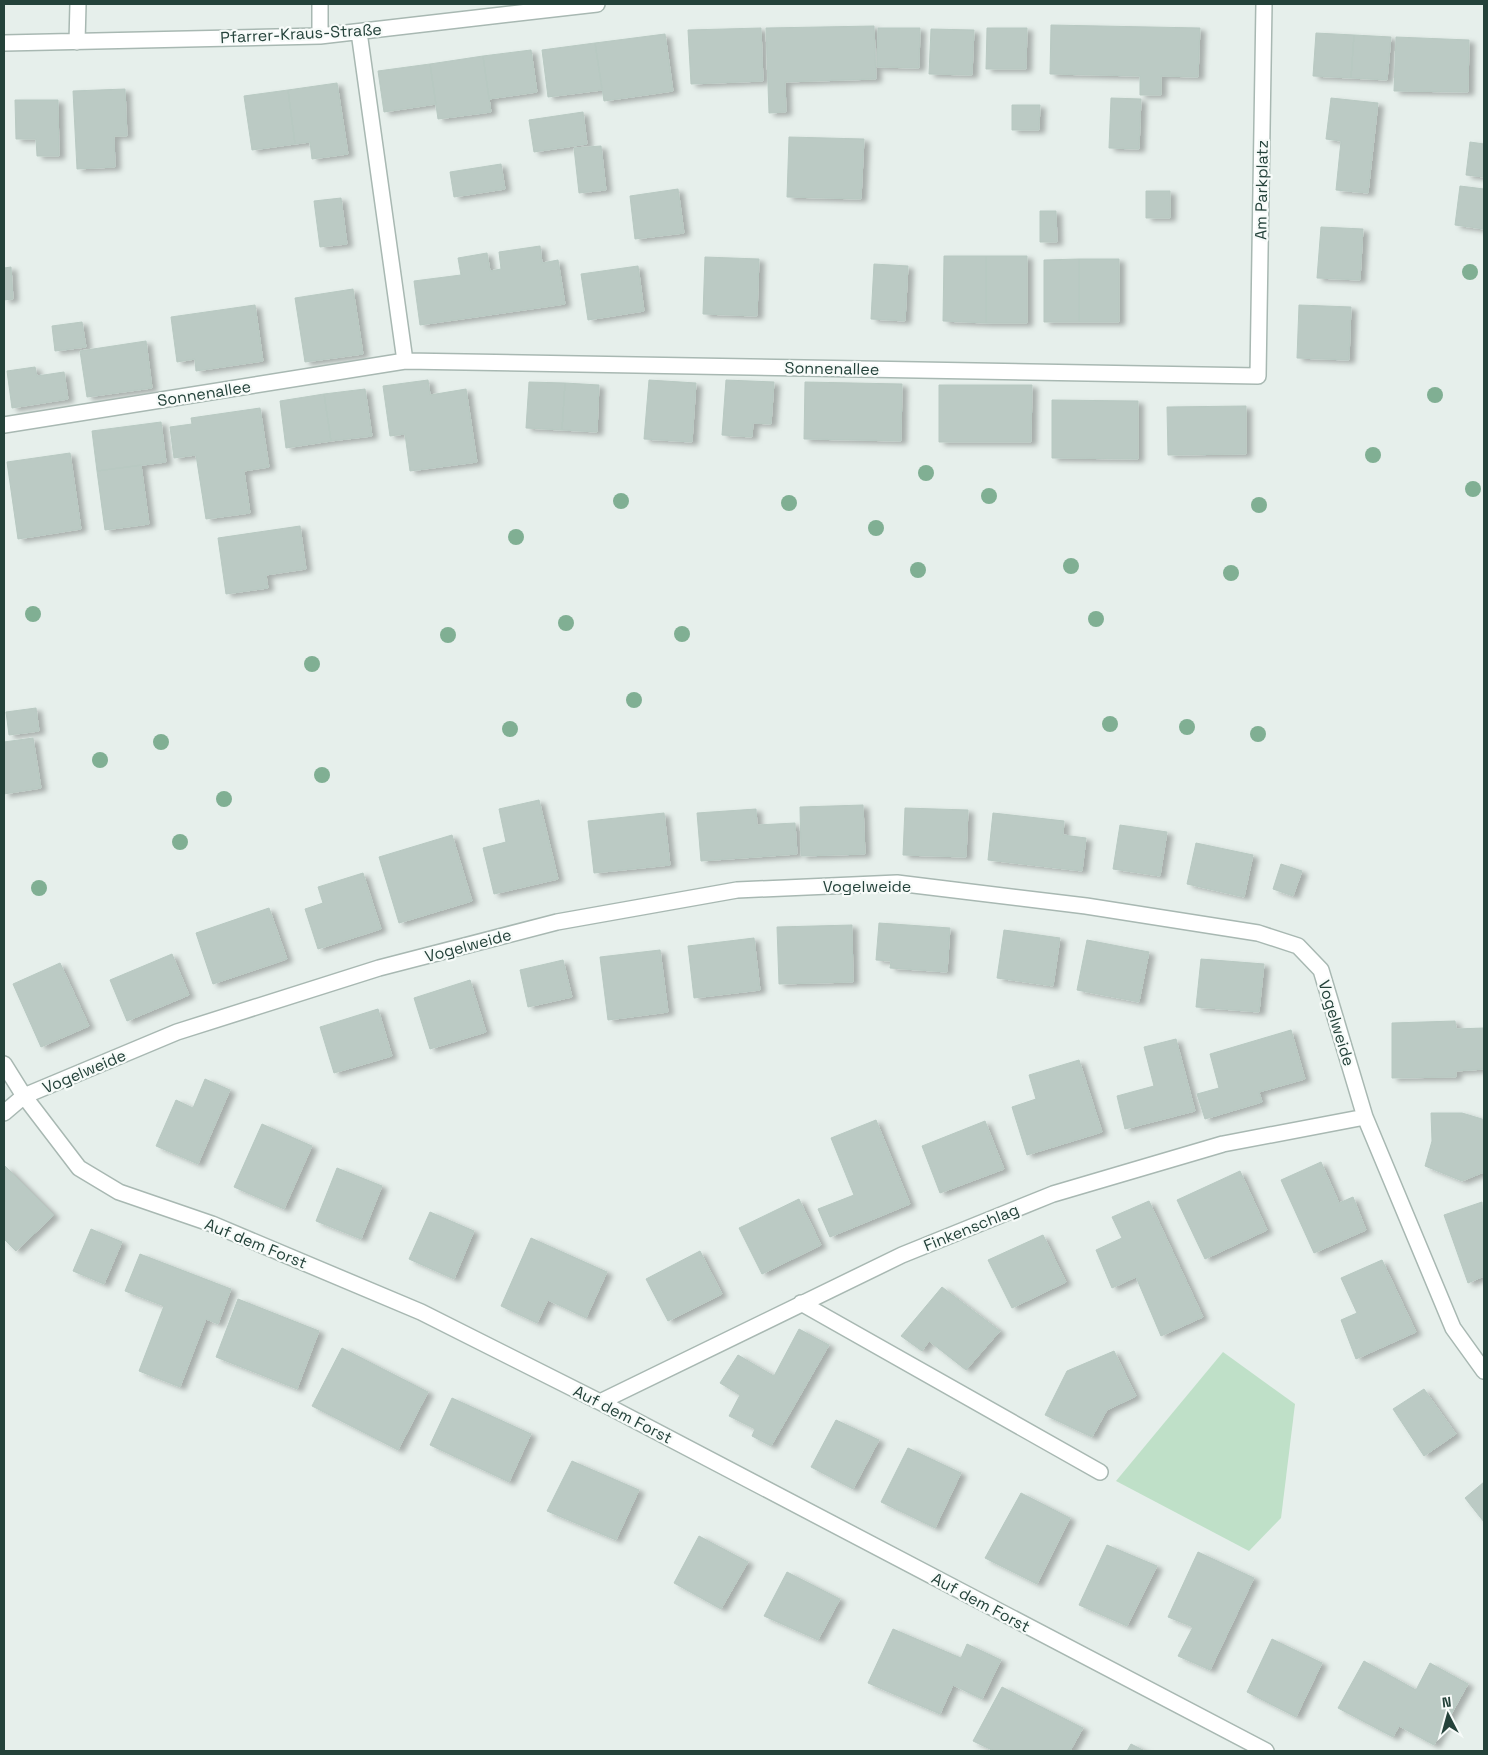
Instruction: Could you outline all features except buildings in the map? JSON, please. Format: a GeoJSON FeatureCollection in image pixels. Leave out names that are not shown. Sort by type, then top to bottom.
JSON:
{"type":"FeatureCollection","features":[{"type":"Feature","properties":{"kind":"street"},"geometry":{"type":"LineString","coordinates":[[77,42],[78,4]]}},
{"type":"Feature","properties":{"kind":"street"},"geometry":{"type":"LineString","coordinates":[[320,4],[320,36]]}},
{"type":"Feature","properties":{"kind":"street","name":"Pfarrer-Kraus-Straße"},"geometry":{"type":"LineString","coordinates":[[4,43],[320,36],[596,4]]}},
{"type":"Feature","properties":{"kind":"street","name":"Am Parkplatz"},"geometry":{"type":"LineString","coordinates":[[1258,376],[1264,4]]}},
{"type":"Feature","properties":{"kind":"street"},"geometry":{"type":"LineString","coordinates":[[359,32],[405,361]]}},
{"type":"Feature","properties":{"kind":"street","name":"Sonnenallee"},"geometry":{"type":"LineString","coordinates":[[4,425],[405,361],[1258,376]]}},
{"type":"Feature","properties":{"kind":"street","name":"Vogelweide"},"geometry":{"type":"LineString","coordinates":[[4,1113],[24,1096],[177,1032],[379,968],[557,922],[737,890],[897,883],[1086,906],[1258,933],[1298,946],[1321,970],[1365,1117],[1452,1328],[1484,1371]]}},
{"type":"Feature","properties":{"kind":"street","name":"Auf dem Forst"},"geometry":{"type":"LineString","coordinates":[[4,1064],[24,1096],[79,1168],[119,1192],[212,1224],[421,1312],[600,1402],[1266,1751]]}},
{"type":"Feature","properties":{"kind":"street","name":"Finkenschlag"},"geometry":{"type":"LineString","coordinates":[[600,1402],[902,1255],[1053,1194],[1222,1144],[1365,1117]]}},
{"type":"Feature","properties":{"kind":"street"},"geometry":{"type":"LineString","coordinates":[[801,1303],[1100,1472]]}},
{"type":"Feature","properties":{"kind":"green space"},"geometry":{"type":"Polygon","coordinates":[[[1223,1352],[1295,1404],[1281,1518],[1249,1551],[1116,1481],[1223,1352]]]}}]}
